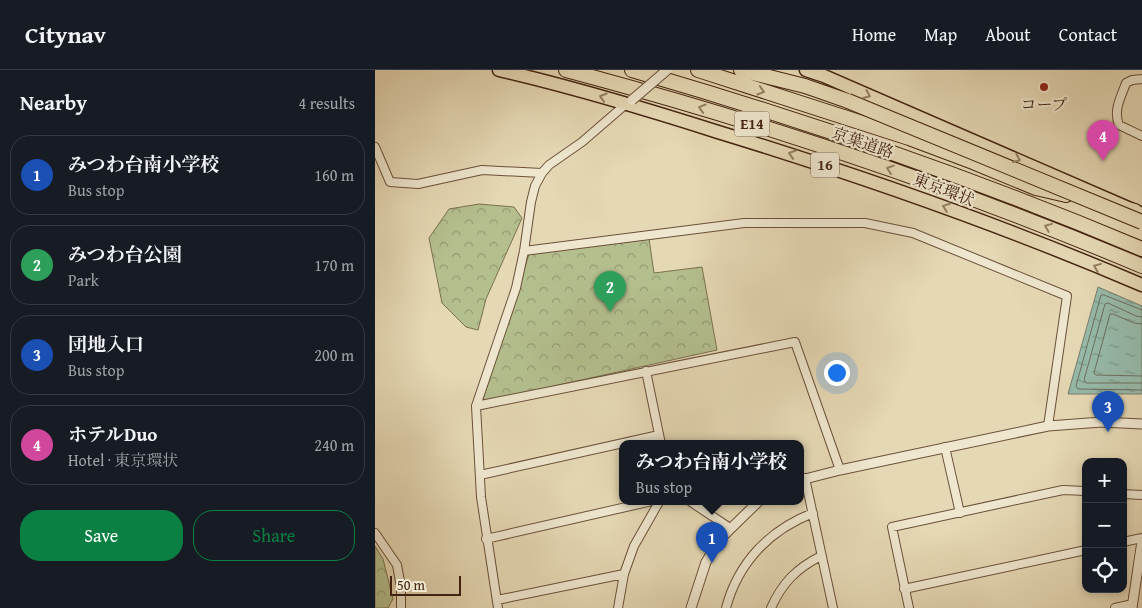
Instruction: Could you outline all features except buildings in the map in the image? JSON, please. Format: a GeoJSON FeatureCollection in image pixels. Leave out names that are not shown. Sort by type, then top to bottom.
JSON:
{"type":"FeatureCollection","features":[{"type":"Feature","properties":{"kind":"highway","name":"東京環状"},"geometry":{"type":"LineString","coordinates":[[499,70],[629,102],[903,191],[1142,285]]}},
{"type":"Feature","properties":{"kind":"highway","name":"京葉道路"},"geometry":{"type":"LineString","coordinates":[[566,70],[773,130],[936,185],[1040,224],[1142,266]]}},
{"type":"Feature","properties":{"kind":"highway","name":"京葉道路"},"geometry":{"type":"LineString","coordinates":[[632,70],[778,115],[942,170],[1056,213],[1142,249]]}},
{"type":"Feature","properties":{"kind":"highway"},"geometry":{"type":"LineString","coordinates":[[698,70],[909,138],[1036,188],[1140,215]]}},
{"type":"Feature","properties":{"kind":"highway"},"geometry":{"type":"LineString","coordinates":[[741,70],[791,82],[848,101],[1140,215]]}},
{"type":"Feature","properties":{"kind":"highway"},"geometry":{"type":"LineString","coordinates":[[806,70],[833,80],[1140,215]]}},
{"type":"Feature","properties":{"kind":"street"},"geometry":{"type":"LineString","coordinates":[[624,574],[497,604],[481,497],[476,406],[516,288],[525,251],[531,202],[535,186],[542,173],[549,165],[582,142],[667,70]]}},
{"type":"Feature","properties":{"kind":"street"},"geometry":{"type":"LineString","coordinates":[[1142,79],[1126,83],[1117,108],[1117,118],[1119,125],[1142,136]]}},
{"type":"Feature","properties":{"kind":"street"},"geometry":{"type":"LineString","coordinates":[[375,147],[390,182],[418,184],[482,170],[542,173]]}},
{"type":"Feature","properties":{"kind":"street"},"geometry":{"type":"LineString","coordinates":[[525,251],[744,223],[865,223],[913,233],[1067,296],[1048,426]]}},
{"type":"Feature","properties":{"kind":"street"},"geometry":{"type":"LineString","coordinates":[[476,406],[795,342],[840,470]]}},
{"type":"Feature","properties":{"kind":"street"},"geometry":{"type":"LineString","coordinates":[[646,371],[660,440]]}},
{"type":"Feature","properties":{"kind":"street"},"geometry":{"type":"LineString","coordinates":[[804,479],[1048,426],[1102,422],[1142,424]]}},
{"type":"Feature","properties":{"kind":"street"},"geometry":{"type":"LineString","coordinates":[[637,440],[659,435]]}},
{"type":"Feature","properties":{"kind":"street"},"geometry":{"type":"LineString","coordinates":[[480,475],[619,444]]}},
{"type":"Feature","properties":{"kind":"street"},"geometry":{"type":"LineString","coordinates":[[945,447],[960,512]]}},
{"type":"Feature","properties":{"kind":"street"},"geometry":{"type":"LineString","coordinates":[[804,482],[813,513],[833,608]]}},
{"type":"Feature","properties":{"kind":"street"},"geometry":{"type":"LineString","coordinates":[[909,608],[892,527],[1063,490],[1082,492]]}},
{"type":"Feature","properties":{"kind":"street"},"geometry":{"type":"LineString","coordinates":[[1127,494],[1142,495]]}},
{"type":"Feature","properties":{"kind":"street"},"geometry":{"type":"LineString","coordinates":[[486,539],[635,505]]}},
{"type":"Feature","properties":{"kind":"street"},"geometry":{"type":"LineString","coordinates":[[618,608],[624,574],[634,546],[657,505]]}},
{"type":"Feature","properties":{"kind":"street"},"geometry":{"type":"LineString","coordinates":[[696,505],[730,528]]}},
{"type":"Feature","properties":{"kind":"street"},"geometry":{"type":"LineString","coordinates":[[691,608],[706,562],[720,538],[755,505]]}},
{"type":"Feature","properties":{"kind":"street"},"geometry":{"type":"LineString","coordinates":[[726,608],[736,580],[747,561],[759,548],[788,524],[813,513]]}},
{"type":"Feature","properties":{"kind":"street"},"geometry":{"type":"LineString","coordinates":[[375,533],[397,565],[401,587],[401,608]]}},
{"type":"Feature","properties":{"kind":"street"},"geometry":{"type":"LineString","coordinates":[[1115,608],[1132,606],[1142,540],[1127,542]]}},
{"type":"Feature","properties":{"kind":"street"},"geometry":{"type":"LineString","coordinates":[[904,589],[1082,551]]}},
{"type":"Feature","properties":{"kind":"street"},"geometry":{"type":"LineString","coordinates":[[771,608],[784,584],[795,572],[805,564],[821,556]]}},
{"type":"Feature","properties":{"kind":"green space"},"geometry":{"type":"Polygon","coordinates":[[[479,204],[514,207],[522,218],[486,299],[478,330],[466,327],[442,303],[429,238],[449,209],[479,204]]]}},
{"type":"Feature","properties":{"kind":"green space"},"geometry":{"type":"Polygon","coordinates":[[[649,239],[654,273],[702,267],[717,350],[482,402],[529,254],[649,239]]]}},
{"type":"Feature","properties":{"kind":"green space"},"geometry":{"type":"Polygon","coordinates":[[[375,546],[383,559],[393,599],[388,608],[375,608],[375,546]]]}},
{"type":"Feature","properties":{"kind":"water"},"geometry":{"type":"Polygon","coordinates":[[[1098,287],[1142,306],[1142,394],[1068,394],[1098,287]]]}},
{"type":"Feature","properties":{"kind":"place","name":"コープ"},"geometry":{"type":"Point","coordinates":[1044,87]}},
{"type":"Feature","properties":{"kind":"place","name":"ホテルDuo"},"geometry":{"type":"Point","coordinates":[1103,161]}},
{"type":"Feature","properties":{"kind":"place","name":"みつわ台公園"},"geometry":{"type":"Point","coordinates":[610,312]}},
{"type":"Feature","properties":{"kind":"place","name":"団地入口"},"geometry":{"type":"Point","coordinates":[1108,432]}},
{"type":"Feature","properties":{"kind":"place","name":"みつわ台南小学校"},"geometry":{"type":"Point","coordinates":[712,563]}}]}
